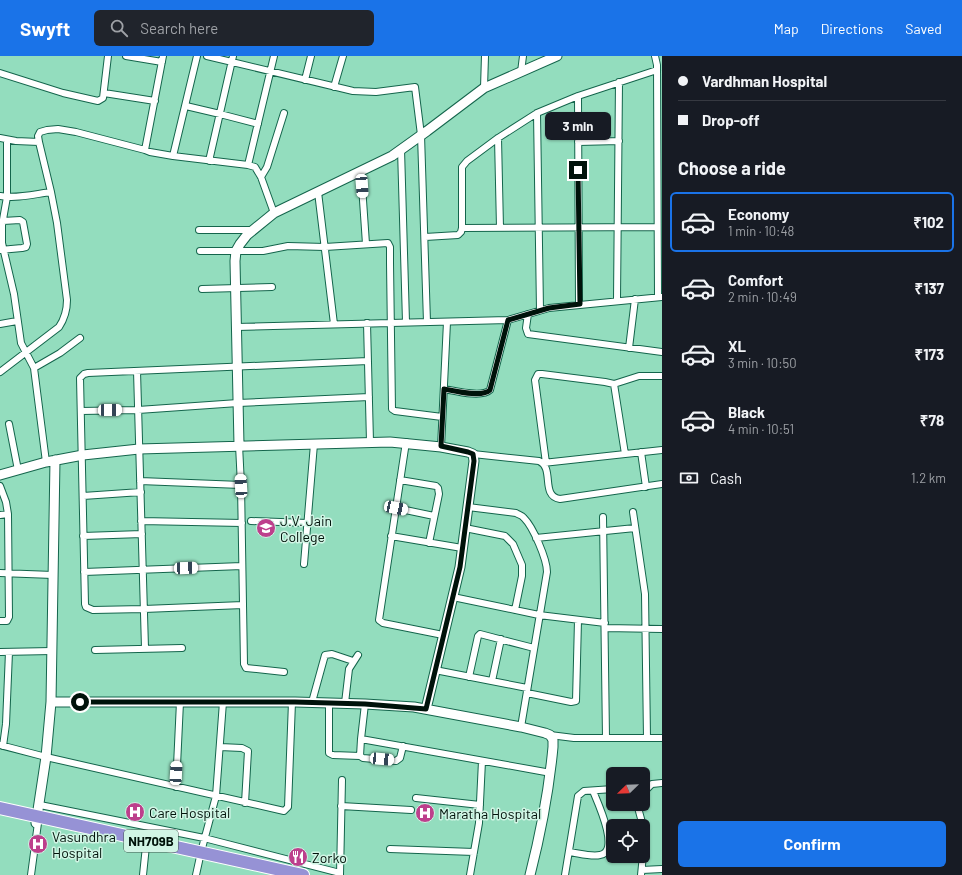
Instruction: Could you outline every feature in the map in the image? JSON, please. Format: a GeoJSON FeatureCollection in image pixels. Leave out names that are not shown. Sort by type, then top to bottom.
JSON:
{"type":"FeatureCollection","features":[{"type":"Feature","properties":{"kind":"highway","name":"NH709B"},"geometry":{"type":"LineString","coordinates":[[0,808],[277,873],[303,875]]}},
{"type":"Feature","properties":{"kind":"highway","name":"NH709B"},"geometry":{"type":"LineString","coordinates":[[0,815],[38,817],[146,846],[200,855]]}},
{"type":"Feature","properties":{"kind":"street"},"geometry":{"type":"LineString","coordinates":[[0,73],[63,93],[94,101],[101,100],[104,93],[108,56]]}},
{"type":"Feature","properties":{"kind":"street"},"geometry":{"type":"LineString","coordinates":[[126,56],[163,59],[156,101],[145,150]]}},
{"type":"Feature","properties":{"kind":"street"},"geometry":{"type":"LineString","coordinates":[[173,156],[197,56]]}},
{"type":"Feature","properties":{"kind":"street"},"geometry":{"type":"LineString","coordinates":[[207,56],[232,59],[270,72],[334,87],[363,92],[415,87],[422,135],[427,322]]}},
{"type":"Feature","properties":{"kind":"street"},"geometry":{"type":"LineString","coordinates":[[248,165],[274,56]]}},
{"type":"Feature","properties":{"kind":"street"},"geometry":{"type":"LineString","coordinates":[[306,80],[311,56]]}},
{"type":"Feature","properties":{"kind":"street"},"geometry":{"type":"LineString","coordinates":[[334,87],[343,56]]}},
{"type":"Feature","properties":{"kind":"street"},"geometry":{"type":"LineString","coordinates":[[484,88],[485,56]]}},
{"type":"Feature","properties":{"kind":"street"},"geometry":{"type":"LineString","coordinates":[[521,72],[523,56]]}},
{"type":"Feature","properties":{"kind":"street"},"geometry":{"type":"LineString","coordinates":[[284,672],[249,669],[245,667],[234,261],[236,251],[254,230],[274,213],[392,156],[484,88],[557,56]]}},
{"type":"Feature","properties":{"kind":"street"},"geometry":{"type":"LineString","coordinates":[[236,327],[508,320],[540,310],[580,304],[660,297],[657,227],[657,70],[655,56]]}},
{"type":"Feature","properties":{"kind":"street"},"geometry":{"type":"LineString","coordinates":[[210,161],[232,59]]}},
{"type":"Feature","properties":{"kind":"street"},"geometry":{"type":"LineString","coordinates":[[425,237],[460,234],[462,228],[462,167],[467,161],[498,138],[537,113],[578,96],[657,70]]}},
{"type":"Feature","properties":{"kind":"street"},"geometry":{"type":"LineString","coordinates":[[617,300],[619,82]]}},
{"type":"Feature","properties":{"kind":"street"},"geometry":{"type":"LineString","coordinates":[[104,93],[156,101]]}},
{"type":"Feature","properties":{"kind":"street"},"geometry":{"type":"LineString","coordinates":[[578,96],[578,226],[580,304]]}},
{"type":"Feature","properties":{"kind":"street"},"geometry":{"type":"LineString","coordinates":[[186,106],[258,124]]}},
{"type":"Feature","properties":{"kind":"street"},"geometry":{"type":"LineString","coordinates":[[261,177],[269,161],[284,113]]}},
{"type":"Feature","properties":{"kind":"street"},"geometry":{"type":"LineString","coordinates":[[537,113],[540,310]]}},
{"type":"Feature","properties":{"kind":"street"},"geometry":{"type":"LineString","coordinates":[[0,372],[59,327],[64,320],[67,311],[67,300],[51,192],[38,136],[40,132],[46,130],[58,130],[76,132],[150,152],[255,167],[261,177],[274,213]]}},
{"type":"Feature","properties":{"kind":"street"},"geometry":{"type":"LineString","coordinates":[[0,138],[7,140],[39,142]]}},
{"type":"Feature","properties":{"kind":"street"},"geometry":{"type":"LineString","coordinates":[[498,138],[500,228]]}},
{"type":"Feature","properties":{"kind":"street"},"geometry":{"type":"LineString","coordinates":[[7,140],[3,196],[4,221],[1,250],[14,294],[21,343],[34,368],[51,461],[53,575],[51,702],[46,757],[31,875]]}},
{"type":"Feature","properties":{"kind":"street"},"geometry":{"type":"LineString","coordinates":[[578,142],[619,141]]}},
{"type":"Feature","properties":{"kind":"street"},"geometry":{"type":"LineString","coordinates":[[401,149],[406,322]]}},
{"type":"Feature","properties":{"kind":"street"},"geometry":{"type":"LineString","coordinates":[[361,171],[366,244]]}},
{"type":"Feature","properties":{"kind":"street"},"geometry":{"type":"LineString","coordinates":[[3,196],[27,196],[51,192]]}},
{"type":"Feature","properties":{"kind":"street"},"geometry":{"type":"LineString","coordinates":[[318,192],[334,324]]}},
{"type":"Feature","properties":{"kind":"street"},"geometry":{"type":"LineString","coordinates":[[1,250],[22,248],[26,247],[27,244],[23,222],[20,220],[4,221]]}},
{"type":"Feature","properties":{"kind":"street"},"geometry":{"type":"LineString","coordinates":[[462,228],[578,226],[657,227]]}},
{"type":"Feature","properties":{"kind":"street"},"geometry":{"type":"LineString","coordinates":[[199,230],[254,230]]}},
{"type":"Feature","properties":{"kind":"street"},"geometry":{"type":"LineString","coordinates":[[200,251],[269,251],[288,246],[325,247],[386,243],[389,245],[393,411],[442,417]]}},
{"type":"Feature","properties":{"kind":"street"},"geometry":{"type":"LineString","coordinates":[[202,289],[272,288]]}},
{"type":"Feature","properties":{"kind":"street"},"geometry":{"type":"LineString","coordinates":[[629,348],[635,299]]}},
{"type":"Feature","properties":{"kind":"street"},"geometry":{"type":"LineString","coordinates":[[528,314],[526,328],[528,334],[662,352]]}},
{"type":"Feature","properties":{"kind":"street"},"geometry":{"type":"LineString","coordinates":[[444,389],[480,395],[488,393],[508,320]]}},
{"type":"Feature","properties":{"kind":"street"},"geometry":{"type":"LineString","coordinates":[[0,324],[17,321]]}},
{"type":"Feature","properties":{"kind":"street"},"geometry":{"type":"LineString","coordinates":[[441,446],[447,322]]}},
{"type":"Feature","properties":{"kind":"street"},"geometry":{"type":"LineString","coordinates":[[367,323],[370,442]]}},
{"type":"Feature","properties":{"kind":"street"},"geometry":{"type":"LineString","coordinates":[[34,368],[60,353],[80,338]]}},
{"type":"Feature","properties":{"kind":"street"},"geometry":{"type":"LineString","coordinates":[[243,605],[144,609],[88,609],[85,604],[80,378],[84,374],[88,373],[137,370],[368,361]]}},
{"type":"Feature","properties":{"kind":"street"},"geometry":{"type":"LineString","coordinates":[[137,370],[145,648]]}},
{"type":"Feature","properties":{"kind":"street"},"geometry":{"type":"LineString","coordinates":[[662,376],[639,376],[614,384],[542,374],[538,374],[536,377],[544,463],[552,496],[560,499],[662,484]]}},
{"type":"Feature","properties":{"kind":"street"},"geometry":{"type":"LineString","coordinates":[[614,384],[625,454]]}},
{"type":"Feature","properties":{"kind":"street"},"geometry":{"type":"LineString","coordinates":[[81,411],[138,410],[238,403],[369,397]]}},
{"type":"Feature","properties":{"kind":"street"},"geometry":{"type":"LineString","coordinates":[[9,424],[18,470]]}},
{"type":"Feature","properties":{"kind":"street"},"geometry":{"type":"LineString","coordinates":[[406,442],[391,536],[380,620],[383,623],[444,635]]}},
{"type":"Feature","properties":{"kind":"street"},"geometry":{"type":"LineString","coordinates":[[0,475],[51,461],[82,455],[139,449],[239,445],[406,442],[441,446],[473,454],[539,461],[544,463],[662,450]]}},
{"type":"Feature","properties":{"kind":"street"},"geometry":{"type":"LineString","coordinates":[[304,564],[314,444]]}},
{"type":"Feature","properties":{"kind":"street"},"geometry":{"type":"LineString","coordinates":[[641,452],[646,487]]}},
{"type":"Feature","properties":{"kind":"street"},"geometry":{"type":"LineString","coordinates":[[426,709],[460,567],[474,461],[473,454]]}},
{"type":"Feature","properties":{"kind":"street"},"geometry":{"type":"LineString","coordinates":[[400,480],[436,486],[438,488],[439,494],[429,543]]}},
{"type":"Feature","properties":{"kind":"street"},"geometry":{"type":"LineString","coordinates":[[140,481],[241,486]]}},
{"type":"Feature","properties":{"kind":"street"},"geometry":{"type":"LineString","coordinates":[[0,486],[6,502],[8,514],[8,619],[7,621],[0,621]]}},
{"type":"Feature","properties":{"kind":"street"},"geometry":{"type":"LineString","coordinates":[[83,496],[141,492]]}},
{"type":"Feature","properties":{"kind":"street"},"geometry":{"type":"LineString","coordinates":[[468,507],[516,513],[521,515],[536,538],[547,565],[521,726]]}},
{"type":"Feature","properties":{"kind":"street"},"geometry":{"type":"LineString","coordinates":[[396,508],[434,516]]}},
{"type":"Feature","properties":{"kind":"street"},"geometry":{"type":"LineString","coordinates":[[633,512],[644,588],[647,738]]}},
{"type":"Feature","properties":{"kind":"street"},"geometry":{"type":"LineString","coordinates":[[0,515],[8,514]]}},
{"type":"Feature","properties":{"kind":"street"},"geometry":{"type":"LineString","coordinates":[[603,517],[606,738]]}},
{"type":"Feature","properties":{"kind":"street"},"geometry":{"type":"LineString","coordinates":[[141,521],[242,523]]}},
{"type":"Feature","properties":{"kind":"street"},"geometry":{"type":"LineString","coordinates":[[251,521],[307,523]]}},
{"type":"Feature","properties":{"kind":"street"},"geometry":{"type":"LineString","coordinates":[[465,528],[505,536],[513,544],[520,558],[522,571],[515,610]]}},
{"type":"Feature","properties":{"kind":"street"},"geometry":{"type":"LineString","coordinates":[[536,538],[635,528]]}},
{"type":"Feature","properties":{"kind":"street"},"geometry":{"type":"LineString","coordinates":[[83,536],[142,534]]}},
{"type":"Feature","properties":{"kind":"street"},"geometry":{"type":"LineString","coordinates":[[391,536],[462,548]]}},
{"type":"Feature","properties":{"kind":"street"},"geometry":{"type":"LineString","coordinates":[[84,572],[242,566]]}},
{"type":"Feature","properties":{"kind":"street"},"geometry":{"type":"LineString","coordinates":[[0,573],[53,575]]}},
{"type":"Feature","properties":{"kind":"street"},"geometry":{"type":"LineString","coordinates":[[452,596],[539,615],[578,620],[605,626],[662,628]]}},
{"type":"Feature","properties":{"kind":"street"},"geometry":{"type":"LineString","coordinates":[[435,670],[492,681],[571,702],[576,701],[578,620]]}},
{"type":"Feature","properties":{"kind":"street"},"geometry":{"type":"LineString","coordinates":[[469,677],[478,634],[534,648]]}},
{"type":"Feature","properties":{"kind":"street"},"geometry":{"type":"LineString","coordinates":[[492,681],[501,639]]}},
{"type":"Feature","properties":{"kind":"street"},"geometry":{"type":"LineString","coordinates":[[96,650],[182,648]]}},
{"type":"Feature","properties":{"kind":"street"},"geometry":{"type":"LineString","coordinates":[[0,652],[52,651]]}},
{"type":"Feature","properties":{"kind":"street"},"geometry":{"type":"LineString","coordinates":[[9,652],[8,690],[1,745],[281,812],[288,808],[292,702]]}},
{"type":"Feature","properties":{"kind":"street"},"geometry":{"type":"LineString","coordinates":[[312,702],[325,655],[332,654],[353,661]]}},
{"type":"Feature","properties":{"kind":"street"},"geometry":{"type":"LineString","coordinates":[[345,703],[349,669],[358,655]]}},
{"type":"Feature","properties":{"kind":"street"},"geometry":{"type":"LineString","coordinates":[[0,690],[8,690]]}},
{"type":"Feature","properties":{"kind":"street"},"geometry":{"type":"LineString","coordinates":[[51,702],[312,702],[365,704],[426,709],[521,726],[545,732],[553,740],[553,747],[544,818],[530,875]]}},
{"type":"Feature","properties":{"kind":"street"},"geometry":{"type":"LineString","coordinates":[[176,787],[180,702]]}},
{"type":"Feature","properties":{"kind":"street"},"geometry":{"type":"LineString","coordinates":[[196,875],[204,838],[216,796],[223,702]]}},
{"type":"Feature","properties":{"kind":"street"},"geometry":{"type":"LineString","coordinates":[[329,703],[329,752],[333,755],[360,756],[363,758],[396,761],[400,758],[403,746]]}},
{"type":"Feature","properties":{"kind":"street"},"geometry":{"type":"LineString","coordinates":[[360,756],[365,704]]}},
{"type":"Feature","properties":{"kind":"street"},"geometry":{"type":"LineString","coordinates":[[550,736],[574,738],[662,738]]}},
{"type":"Feature","properties":{"kind":"street"},"geometry":{"type":"LineString","coordinates":[[361,739],[550,773]]}},
{"type":"Feature","properties":{"kind":"street"},"geometry":{"type":"LineString","coordinates":[[220,747],[242,748],[248,751],[245,803]]}},
{"type":"Feature","properties":{"kind":"street"},"geometry":{"type":"LineString","coordinates":[[470,875],[480,804],[482,761]]}},
{"type":"Feature","properties":{"kind":"street"},"geometry":{"type":"LineString","coordinates":[[38,817],[204,838],[340,874],[342,780]]}},
{"type":"Feature","properties":{"kind":"street"},"geometry":{"type":"LineString","coordinates":[[650,786],[652,784],[662,783]]}},
{"type":"Feature","properties":{"kind":"street"},"geometry":{"type":"LineString","coordinates":[[565,875],[578,796],[584,791],[606,789]]}},
{"type":"Feature","properties":{"kind":"street"},"geometry":{"type":"LineString","coordinates":[[569,852],[598,856],[607,850],[609,834],[593,790]]}},
{"type":"Feature","properties":{"kind":"street"},"geometry":{"type":"LineString","coordinates":[[416,798],[480,804]]}},
{"type":"Feature","properties":{"kind":"street"},"geometry":{"type":"LineString","coordinates":[[341,806],[411,810]]}},
{"type":"Feature","properties":{"kind":"street"},"geometry":{"type":"LineString","coordinates":[[639,811],[644,826],[645,835],[641,872],[662,869]]}},
{"type":"Feature","properties":{"kind":"street"},"geometry":{"type":"LineString","coordinates":[[143,875],[146,846]]}},
{"type":"Feature","properties":{"kind":"street"},"geometry":{"type":"LineString","coordinates":[[390,849],[474,852]]}},
{"type":"Feature","properties":{"kind":"place","name":"J.V. Jain College"},"geometry":{"type":"Point","coordinates":[266,528]}},
{"type":"Feature","properties":{"kind":"place","name":"Care Hospital"},"geometry":{"type":"Point","coordinates":[135,812]}},
{"type":"Feature","properties":{"kind":"place","name":"Maratha Hospital"},"geometry":{"type":"Point","coordinates":[425,813]}},
{"type":"Feature","properties":{"kind":"place","name":"Vasundhra Hospital"},"geometry":{"type":"Point","coordinates":[38,844]}},
{"type":"Feature","properties":{"kind":"place","name":"Zorko"},"geometry":{"type":"Point","coordinates":[298,857]}},
{"type":"Feature","properties":{"kind":"route"},"geometry":{"type":"LineString","coordinates":[[80,702],[295,702],[365,704],[426,709],[460,567],[474,461],[473,454],[441,446],[444,389],[480,395],[488,393],[508,320],[540,310],[580,304],[578,170]]}}]}
